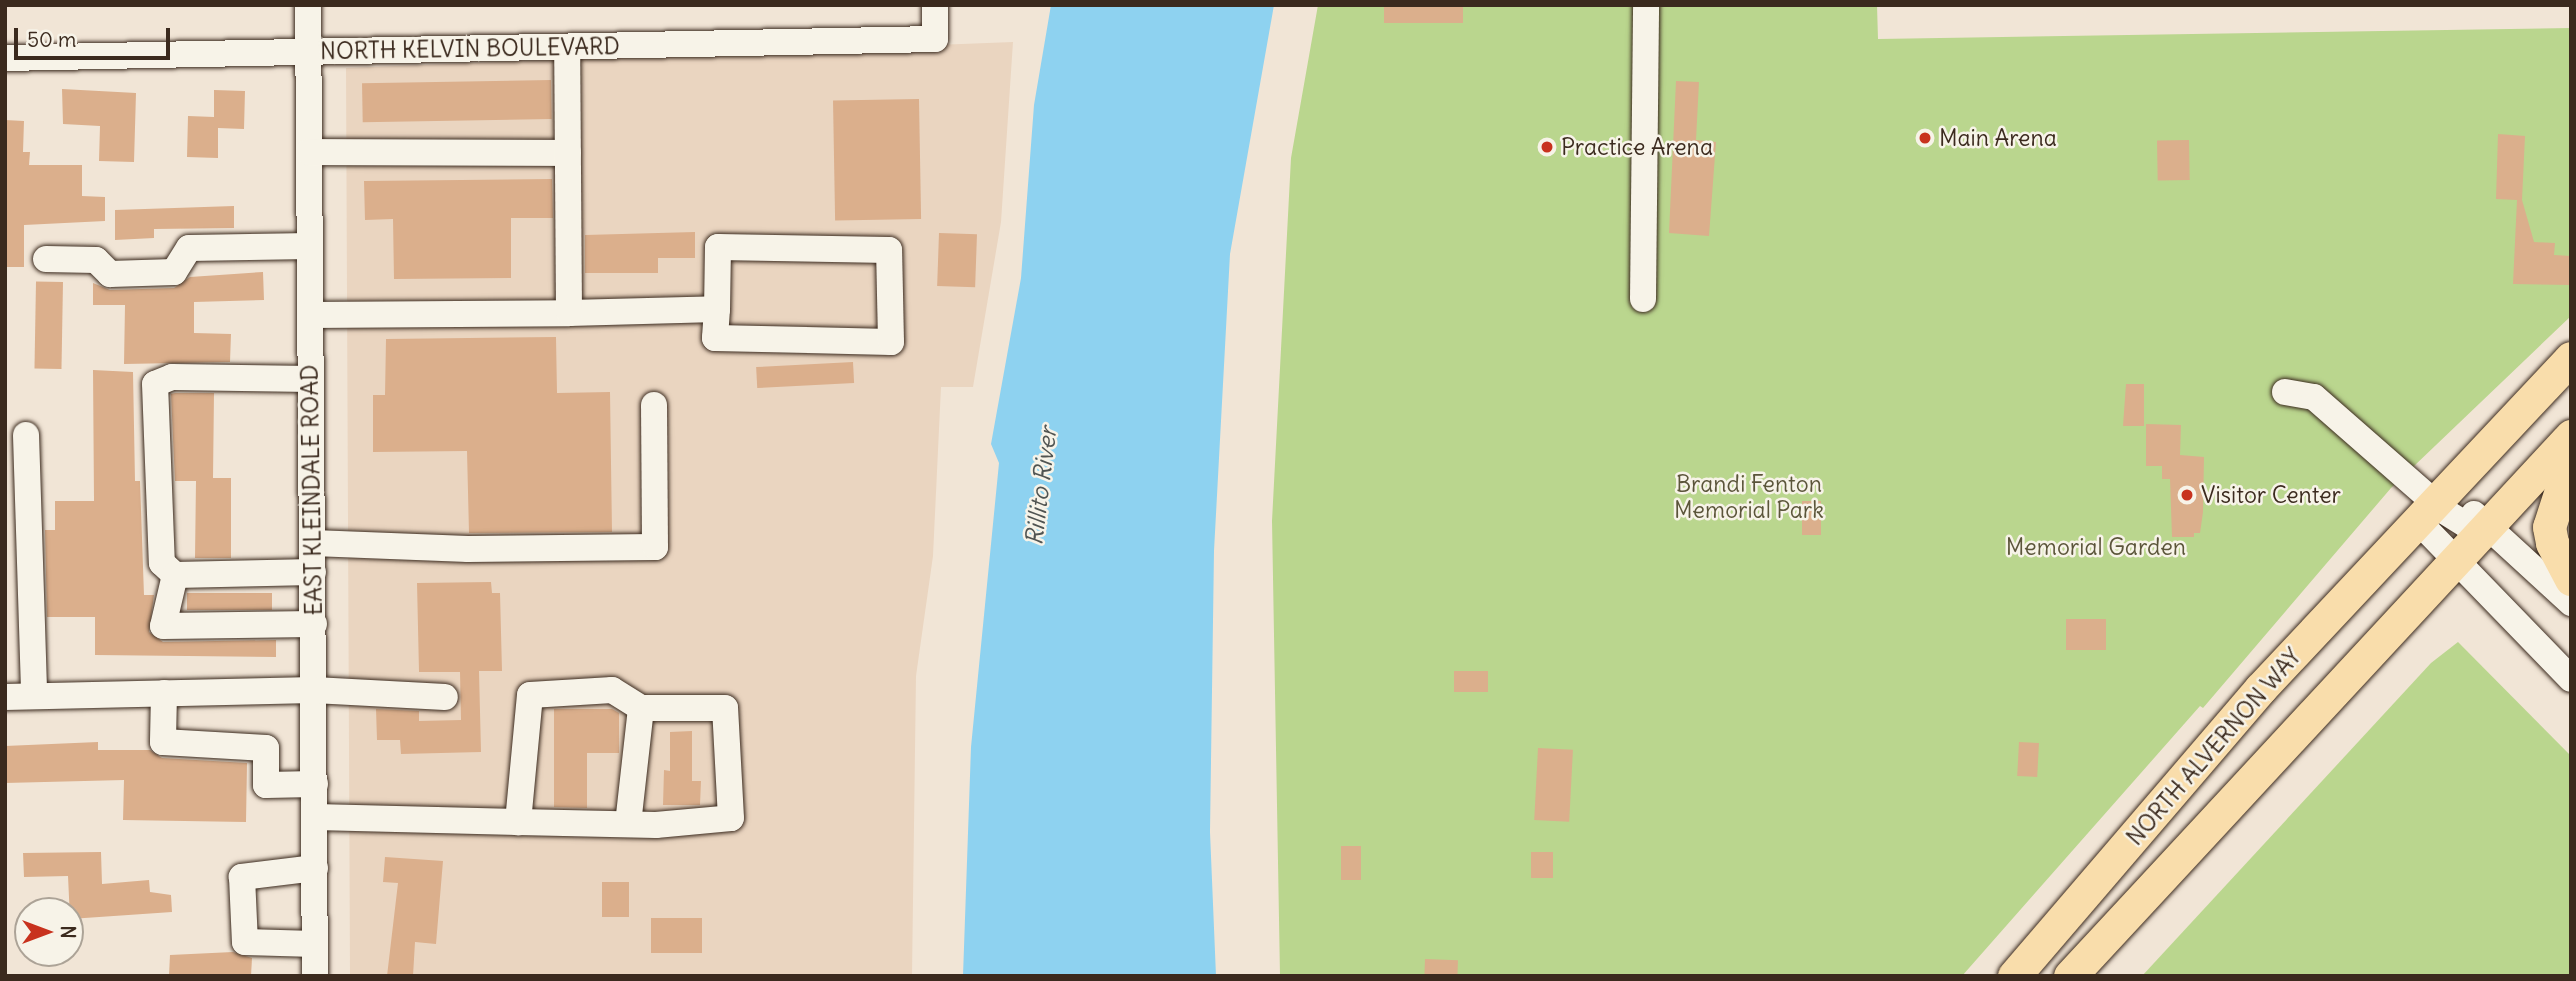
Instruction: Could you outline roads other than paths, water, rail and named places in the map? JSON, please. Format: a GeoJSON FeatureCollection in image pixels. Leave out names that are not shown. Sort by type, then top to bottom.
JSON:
{"type":"FeatureCollection","features":[{"type":"Feature","properties":{"kind":"main road","name":"NORTH ALVERNON WAY"},"geometry":{"type":"LineString","coordinates":[[2014,976],[2260,689],[2571,358]]}},
{"type":"Feature","properties":{"kind":"main road","name":"NORTH ALVERNON WAY"},"geometry":{"type":"LineString","coordinates":[[2070,976],[2571,436]]}},
{"type":"Feature","properties":{"kind":"main road"},"geometry":{"type":"LineString","coordinates":[[2571,459],[2549,527],[2552,543],[2571,579]]}},
{"type":"Feature","properties":{"kind":"street","name":"EAST KLEINDALE ROAD"},"geometry":{"type":"LineString","coordinates":[[308,5],[315,976]]}},
{"type":"Feature","properties":{"kind":"street","name":"NORTH KELVIN BOULEVARD"},"geometry":{"type":"LineString","coordinates":[[5,58],[935,39],[935,5]]}},
{"type":"Feature","properties":{"kind":"street"},"geometry":{"type":"LineString","coordinates":[[1643,299],[1646,5]]}},
{"type":"Feature","properties":{"kind":"street"},"geometry":{"type":"LineString","coordinates":[[567,48],[569,313]]}},
{"type":"Feature","properties":{"kind":"street"},"geometry":{"type":"LineString","coordinates":[[309,152],[568,153]]}},
{"type":"Feature","properties":{"kind":"street"},"geometry":{"type":"LineString","coordinates":[[47,259],[96,260],[114,274],[174,272],[189,248],[310,246]]}},
{"type":"Feature","properties":{"kind":"street"},"geometry":{"type":"LineString","coordinates":[[718,247],[889,250],[891,342],[715,338],[717,309],[718,247]]}},
{"type":"Feature","properties":{"kind":"street"},"geometry":{"type":"LineString","coordinates":[[310,315],[717,309]]}},
{"type":"Feature","properties":{"kind":"street"},"geometry":{"type":"LineString","coordinates":[[311,379],[172,377],[155,384],[162,564],[175,575],[313,572]]}},
{"type":"Feature","properties":{"kind":"street"},"geometry":{"type":"LineString","coordinates":[[2285,391],[2314,397],[2432,504],[2488,526],[2571,603]]}},
{"type":"Feature","properties":{"kind":"street"},"geometry":{"type":"LineString","coordinates":[[313,543],[468,549],[655,547],[654,405]]}},
{"type":"Feature","properties":{"kind":"street"},"geometry":{"type":"LineString","coordinates":[[26,435],[34,696]]}},
{"type":"Feature","properties":{"kind":"street"},"geometry":{"type":"LineString","coordinates":[[2414,464],[2457,559],[2571,679]]}},
{"type":"Feature","properties":{"kind":"street"},"geometry":{"type":"LineString","coordinates":[[175,575],[163,626],[314,624]]}},
{"type":"Feature","properties":{"kind":"street"},"geometry":{"type":"LineString","coordinates":[[5,697],[314,690],[445,697]]}},
{"type":"Feature","properties":{"kind":"street"},"geometry":{"type":"LineString","coordinates":[[315,817],[518,822],[628,824],[731,818],[725,708],[641,708],[612,691],[530,695],[518,822]]}},
{"type":"Feature","properties":{"kind":"street"},"geometry":{"type":"LineString","coordinates":[[164,693],[163,742],[266,748],[266,785],[315,784]]}},
{"type":"Feature","properties":{"kind":"street"},"geometry":{"type":"LineString","coordinates":[[628,824],[641,708]]}},
{"type":"Feature","properties":{"kind":"street"},"geometry":{"type":"LineString","coordinates":[[315,868],[242,877],[245,942],[315,944]]}},
{"type":"Feature","properties":{"kind":"water","name":"Rillito River"},"geometry":{"type":"Polygon","coordinates":[[[1051,5],[1274,5],[1230,254],[1214,551],[1210,832],[1216,976],[963,976],[971,747],[999,463],[991,444],[1021,278],[1034,105],[1051,5]]]}},
{"type":"Feature","properties":{"kind":"place","name":"Main Arena"},"geometry":{"type":"Point","coordinates":[1925,138]}},
{"type":"Feature","properties":{"kind":"place","name":"Practice Arena"},"geometry":{"type":"Point","coordinates":[1547,147]}},
{"type":"Feature","properties":{"kind":"place","name":"Visitor Center"},"geometry":{"type":"Point","coordinates":[2187,495]}},
{"type":"Feature","properties":{"kind":"park label","name":"Brandi Fenton Memorial Park"},"geometry":{"type":"Point","coordinates":[1749,497]}},
{"type":"Feature","properties":{"kind":"park label","name":"Memorial Garden"},"geometry":{"type":"Point","coordinates":[2096,547]}}]}
